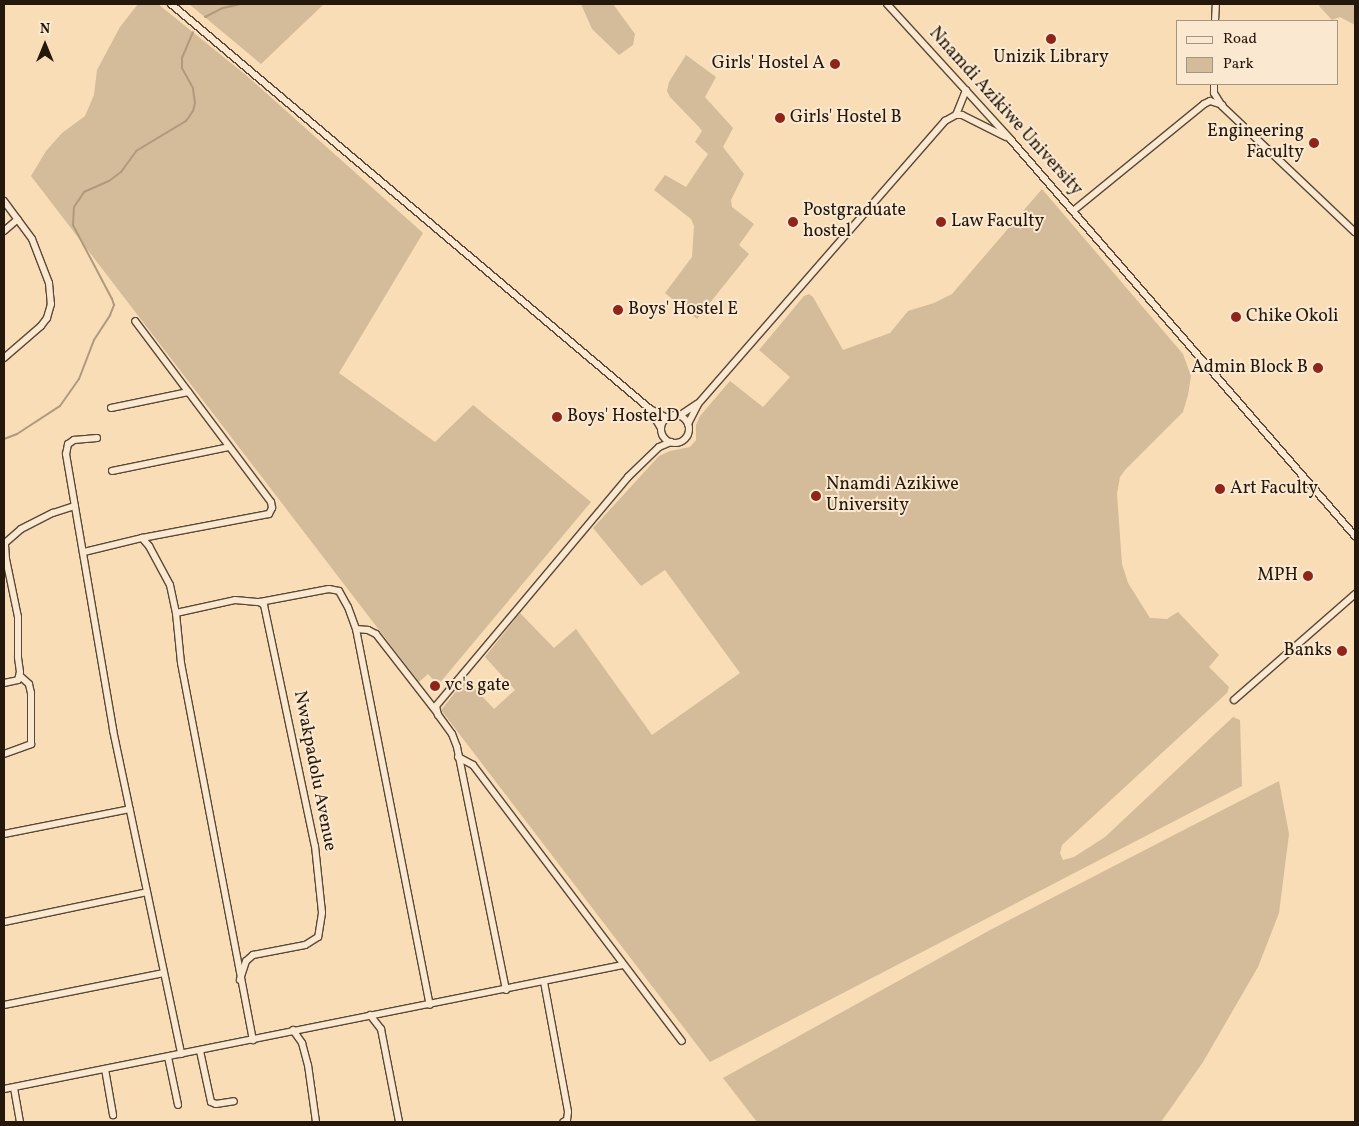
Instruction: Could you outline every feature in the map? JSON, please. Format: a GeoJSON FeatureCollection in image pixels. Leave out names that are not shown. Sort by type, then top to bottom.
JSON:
{"type":"FeatureCollection","features":[{"type":"Feature","properties":{"kind":"street"},"geometry":{"type":"LineString","coordinates":[[171,4],[650,409],[667,418],[679,416],[698,404]]}},
{"type":"Feature","properties":{"kind":"street","name":"Nnamdi Azikiwe University"},"geometry":{"type":"LineString","coordinates":[[887,4],[1073,211],[1210,100]]}},
{"type":"Feature","properties":{"kind":"street"},"geometry":{"type":"LineString","coordinates":[[1215,20],[1216,4]]}},
{"type":"Feature","properties":{"kind":"street"},"geometry":{"type":"LineString","coordinates":[[1214,85],[1214,93],[1210,100],[1222,106]]}},
{"type":"Feature","properties":{"kind":"street"},"geometry":{"type":"LineString","coordinates":[[956,114],[966,90]]}},
{"type":"Feature","properties":{"kind":"street"},"geometry":{"type":"LineString","coordinates":[[1214,93],[1222,106],[1355,232]]}},
{"type":"Feature","properties":{"kind":"street"},"geometry":{"type":"LineString","coordinates":[[436,711],[437,702],[628,477],[659,447],[683,440],[689,430],[688,424],[698,404],[945,121],[956,114],[962,114],[1011,140]]}},
{"type":"Feature","properties":{"kind":"street"},"geometry":{"type":"LineString","coordinates":[[4,201],[32,239],[49,283],[51,304],[47,318],[41,326],[4,358]]}},
{"type":"Feature","properties":{"kind":"street"},"geometry":{"type":"LineString","coordinates":[[1073,211],[1355,536]]}},
{"type":"Feature","properties":{"kind":"street"},"geometry":{"type":"LineString","coordinates":[[4,231],[18,219]]}},
{"type":"Feature","properties":{"kind":"street"},"geometry":{"type":"LineString","coordinates":[[84,552],[142,538],[268,514],[272,508],[271,502],[135,321]]}},
{"type":"Feature","properties":{"kind":"street"},"geometry":{"type":"LineString","coordinates":[[111,408],[188,392]]}},
{"type":"Feature","properties":{"kind":"street"},"geometry":{"type":"LineString","coordinates":[[650,409],[662,431],[671,442]]}},
{"type":"Feature","properties":{"kind":"street"},"geometry":{"type":"LineString","coordinates":[[679,416],[688,424]]}},
{"type":"Feature","properties":{"kind":"street"},"geometry":{"type":"LineString","coordinates":[[659,447],[667,418]]}},
{"type":"Feature","properties":{"kind":"street"},"geometry":{"type":"LineString","coordinates":[[97,438],[74,440],[66,448],[113,730],[181,1054]]}},
{"type":"Feature","properties":{"kind":"street"},"geometry":{"type":"LineString","coordinates":[[112,471],[229,447]]}},
{"type":"Feature","properties":{"kind":"street"},"geometry":{"type":"LineString","coordinates":[[4,683],[15,682],[20,676],[18,617],[4,543],[21,529],[52,513],[75,506]]}},
{"type":"Feature","properties":{"kind":"street"},"geometry":{"type":"LineString","coordinates":[[142,538],[149,546],[170,585],[176,612],[181,663],[240,980],[253,1040]]}},
{"type":"Feature","properties":{"kind":"street"},"geometry":{"type":"LineString","coordinates":[[176,612],[235,600],[260,602],[329,589],[339,591],[348,607],[356,629],[430,1006]]}},
{"type":"Feature","properties":{"kind":"street"},"geometry":{"type":"LineString","coordinates":[[1234,700],[1355,594]]}},
{"type":"Feature","properties":{"kind":"street","name":"Nwakpadolu Avenue"},"geometry":{"type":"LineString","coordinates":[[240,980],[246,962],[253,955],[314,942],[318,937],[322,913],[315,846],[267,612],[260,602]]}},
{"type":"Feature","properties":{"kind":"street"},"geometry":{"type":"LineString","coordinates":[[356,629],[368,630],[376,634],[452,734],[506,990]]}},
{"type":"Feature","properties":{"kind":"street"},"geometry":{"type":"LineString","coordinates":[[4,754],[31,744],[31,692],[29,684],[20,676]]}},
{"type":"Feature","properties":{"kind":"street"},"geometry":{"type":"LineString","coordinates":[[458,757],[473,765],[682,1041]]}},
{"type":"Feature","properties":{"kind":"street"},"geometry":{"type":"LineString","coordinates":[[4,834],[130,809]]}},
{"type":"Feature","properties":{"kind":"street"},"geometry":{"type":"LineString","coordinates":[[4,922],[147,892]]}},
{"type":"Feature","properties":{"kind":"street"},"geometry":{"type":"LineString","coordinates":[[4,1089],[200,1051],[293,1030],[430,1006],[623,965]]}},
{"type":"Feature","properties":{"kind":"street"},"geometry":{"type":"LineString","coordinates":[[4,1005],[164,973]]}},
{"type":"Feature","properties":{"kind":"street"},"geometry":{"type":"LineString","coordinates":[[544,982],[568,1112],[567,1120],[564,1122]]}},
{"type":"Feature","properties":{"kind":"street"},"geometry":{"type":"LineString","coordinates":[[370,1015],[381,1029],[399,1122]]}},
{"type":"Feature","properties":{"kind":"street"},"geometry":{"type":"LineString","coordinates":[[293,1030],[302,1043],[308,1064],[316,1122]]}},
{"type":"Feature","properties":{"kind":"street"},"geometry":{"type":"LineString","coordinates":[[200,1051],[211,1102],[216,1104],[234,1101]]}},
{"type":"Feature","properties":{"kind":"street"},"geometry":{"type":"LineString","coordinates":[[168,1057],[178,1105]]}},
{"type":"Feature","properties":{"kind":"street"},"geometry":{"type":"LineString","coordinates":[[106,1069],[113,1115]]}},
{"type":"Feature","properties":{"kind":"street"},"geometry":{"type":"LineString","coordinates":[[14,1088],[20,1122]]}},
{"type":"Feature","properties":{"kind":"green space"},"geometry":{"type":"Polygon","coordinates":[[[138,4],[158,4],[247,76],[423,233],[339,373],[435,442],[473,405],[591,502],[438,685],[428,674],[419,682],[31,176],[46,151],[62,133],[85,116],[94,95],[97,70],[120,27],[138,4]]]}},
{"type":"Feature","properties":{"kind":"green space"},"geometry":{"type":"Polygon","coordinates":[[[189,4],[324,4],[261,64],[189,4]]]}},
{"type":"Feature","properties":{"kind":"green space"},"geometry":{"type":"Polygon","coordinates":[[[581,4],[613,4],[635,34],[633,45],[619,55],[592,29],[581,4]]]}},
{"type":"Feature","properties":{"kind":"green space"},"geometry":{"type":"Polygon","coordinates":[[[1321,4],[1355,4],[1355,25],[1340,17],[1332,20],[1319,6],[1321,4]]]}},
{"type":"Feature","properties":{"kind":"green space"},"geometry":{"type":"Polygon","coordinates":[[[686,55],[716,77],[705,97],[733,128],[723,147],[744,174],[731,200],[732,207],[754,224],[739,245],[749,254],[697,319],[665,293],[692,257],[694,226],[691,219],[654,190],[665,175],[686,187],[708,154],[695,142],[702,131],[670,97],[667,91],[669,82],[686,55]]]}},
{"type":"Feature","properties":{"kind":"green space"},"geometry":{"type":"Polygon","coordinates":[[[1042,189],[1183,354],[1191,376],[1183,412],[1120,477],[1117,494],[1122,564],[1128,583],[1150,618],[1167,619],[1178,612],[1219,655],[1209,667],[1229,687],[1227,693],[1062,845],[1060,853],[1063,860],[1074,857],[1105,837],[1233,717],[1240,720],[1242,786],[710,1062],[441,710],[466,679],[494,709],[515,690],[485,657],[520,613],[554,648],[576,629],[652,735],[740,673],[665,570],[641,586],[593,528],[659,456],[670,451],[690,447],[696,440],[696,425],[700,416],[730,381],[763,407],[790,377],[759,350],[804,296],[809,294],[813,297],[843,350],[890,333],[908,311],[934,303],[952,294],[1042,189]]]}},
{"type":"Feature","properties":{"kind":"green space"},"geometry":{"type":"Polygon","coordinates":[[[1279,781],[1289,834],[1279,913],[1258,967],[1203,1062],[1161,1122],[757,1122],[723,1078],[992,929],[1279,781]]]}},
{"type":"Feature","properties":{"kind":"waterway"},"geometry":{"type":"LineString","coordinates":[[205,17],[223,8],[241,4]]}},
{"type":"Feature","properties":{"kind":"waterway"},"geometry":{"type":"LineString","coordinates":[[4,439],[17,434],[60,406],[79,379],[94,340],[110,315],[114,305],[73,225],[74,207],[84,192],[109,181],[121,172],[136,151],[186,121],[193,111],[195,103],[193,88],[182,68],[182,58],[193,32]]}},
{"type":"Feature","properties":{"kind":"place","name":"Unizik Library"},"geometry":{"type":"Point","coordinates":[1051,39]}},
{"type":"Feature","properties":{"kind":"place","name":"Girls' Hostel A"},"geometry":{"type":"Point","coordinates":[835,64]}},
{"type":"Feature","properties":{"kind":"place","name":"Girls' Hostel B"},"geometry":{"type":"Point","coordinates":[780,118]}},
{"type":"Feature","properties":{"kind":"place","name":"Engineering Faculty"},"geometry":{"type":"Point","coordinates":[1314,143]}},
{"type":"Feature","properties":{"kind":"place","name":"Postgraduate hostel"},"geometry":{"type":"Point","coordinates":[793,222]}},
{"type":"Feature","properties":{"kind":"place","name":"Law Faculty"},"geometry":{"type":"Point","coordinates":[941,222]}},
{"type":"Feature","properties":{"kind":"place","name":"Boys' Hostel E"},"geometry":{"type":"Point","coordinates":[618,310]}},
{"type":"Feature","properties":{"kind":"place","name":"Chike Okoli"},"geometry":{"type":"Point","coordinates":[1236,317]}},
{"type":"Feature","properties":{"kind":"place","name":"Admin Block B"},"geometry":{"type":"Point","coordinates":[1318,368]}},
{"type":"Feature","properties":{"kind":"place","name":"Boys' Hostel D"},"geometry":{"type":"Point","coordinates":[557,417]}},
{"type":"Feature","properties":{"kind":"place","name":"Art Faculty"},"geometry":{"type":"Point","coordinates":[1220,489]}},
{"type":"Feature","properties":{"kind":"place","name":"Nnamdi Azikiwe University"},"geometry":{"type":"Point","coordinates":[816,496]}},
{"type":"Feature","properties":{"kind":"place","name":"MPH"},"geometry":{"type":"Point","coordinates":[1308,576]}},
{"type":"Feature","properties":{"kind":"place","name":"Banks"},"geometry":{"type":"Point","coordinates":[1342,651]}},
{"type":"Feature","properties":{"kind":"place","name":"vc's gate"},"geometry":{"type":"Point","coordinates":[435,686]}}]}
